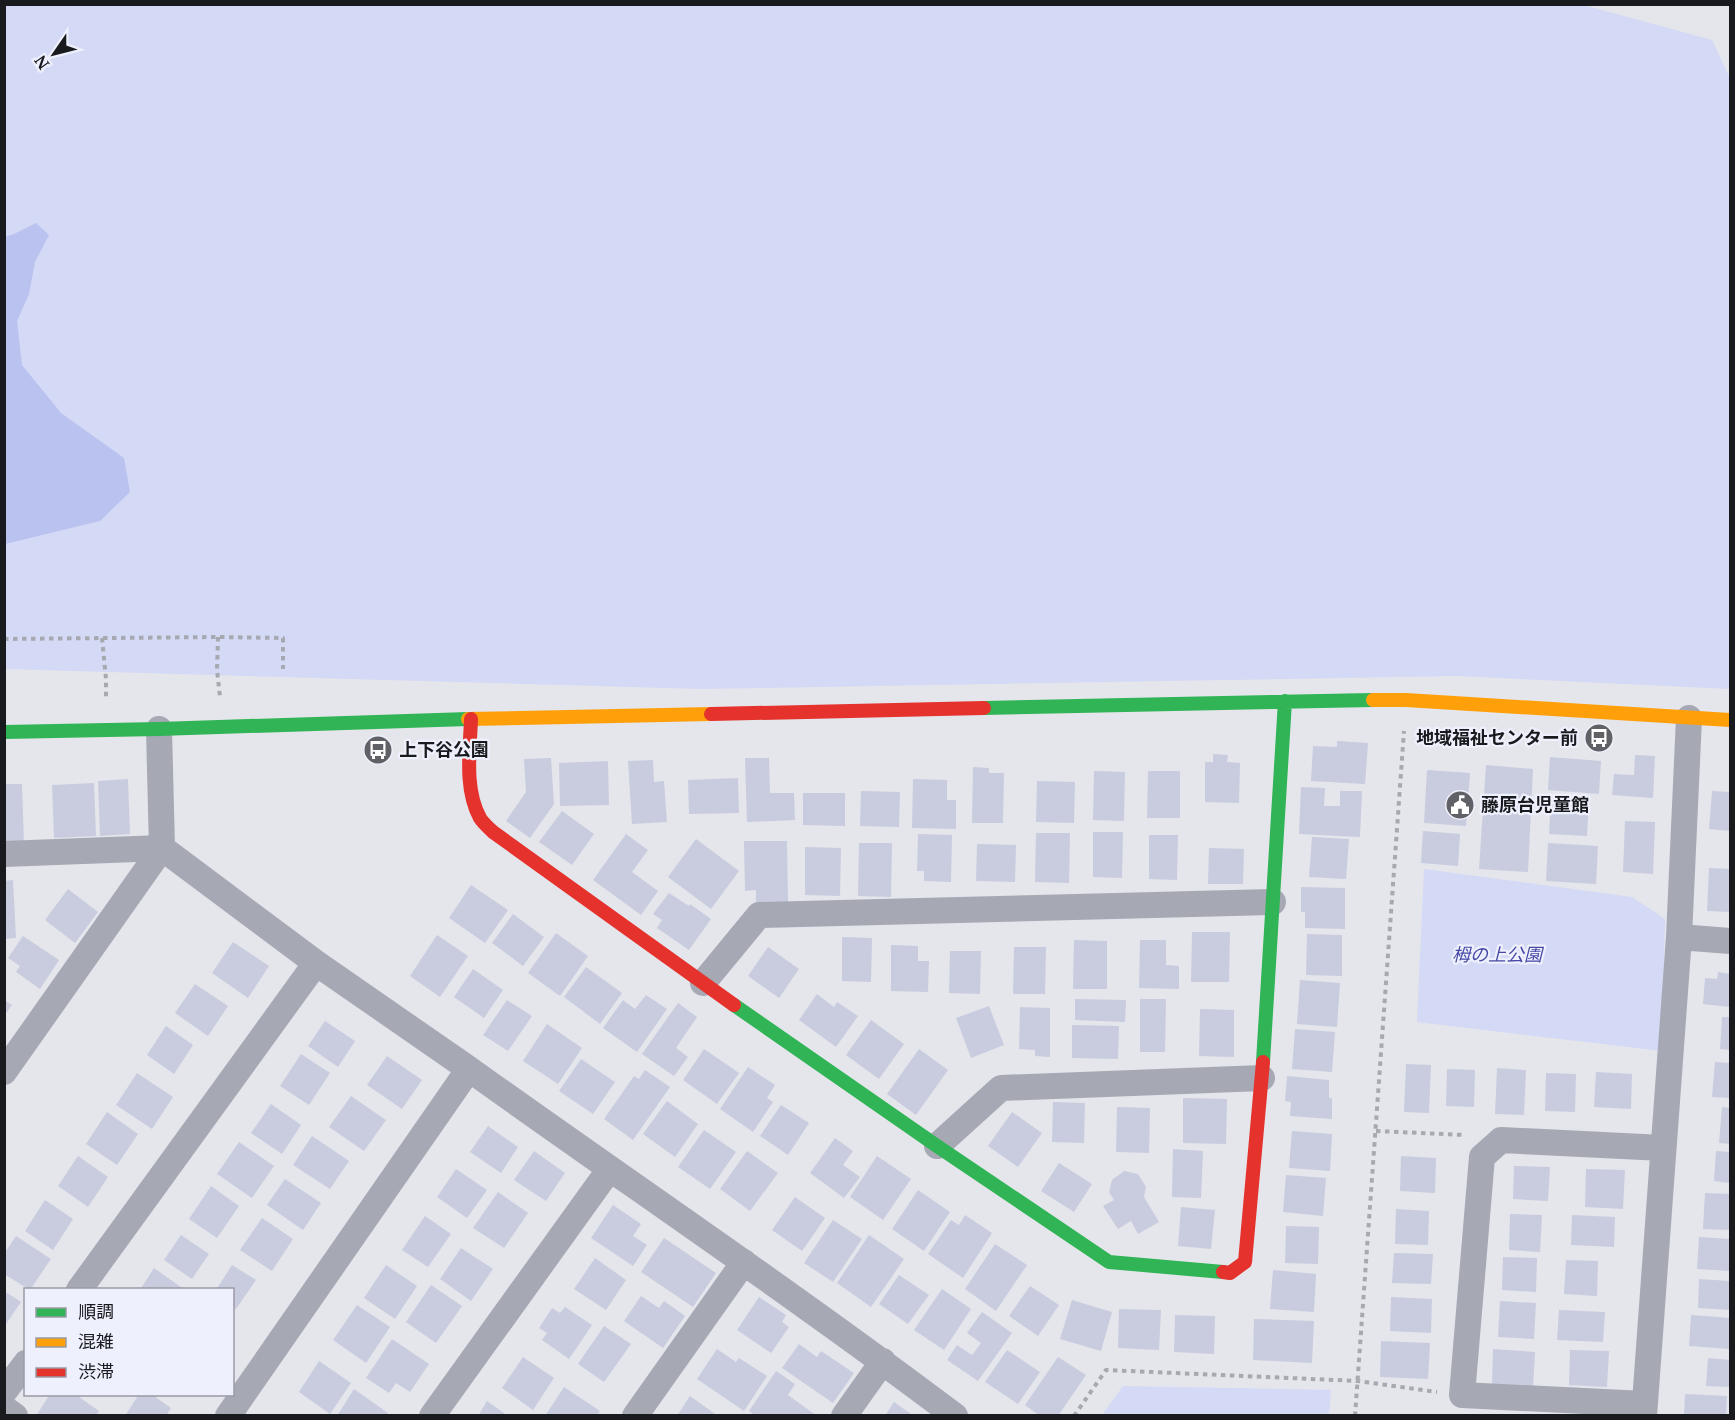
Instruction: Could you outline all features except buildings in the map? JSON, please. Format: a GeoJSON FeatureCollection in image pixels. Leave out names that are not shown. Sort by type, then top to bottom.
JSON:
{"type":"FeatureCollection","features":[{"type":"Feature","properties":{"kind":"street"},"geometry":{"type":"LineString","coordinates":[[4,732],[471,719],[1406,700],[1731,720]]}},
{"type":"Feature","properties":{"kind":"street"},"geometry":{"type":"LineString","coordinates":[[471,719],[471,789],[475,806],[482,820],[493,832],[703,983],[937,1146],[1109,1262],[1230,1273],[1245,1262],[1262,1078],[1285,701]]}},
{"type":"Feature","properties":{"kind":"street"},"geometry":{"type":"LineString","coordinates":[[1663,1148],[1501,1140],[1482,1157],[1462,1395],[1645,1410],[1679,937],[1689,718]]}},
{"type":"Feature","properties":{"kind":"street"},"geometry":{"type":"LineString","coordinates":[[4,1072],[162,848],[159,729]]}},
{"type":"Feature","properties":{"kind":"street"},"geometry":{"type":"LineString","coordinates":[[4,854],[162,848],[316,963],[609,1170],[744,1262],[883,1361],[955,1416]]}},
{"type":"Feature","properties":{"kind":"street"},"geometry":{"type":"LineString","coordinates":[[703,983],[759,915],[1273,902]]}},
{"type":"Feature","properties":{"kind":"street"},"geometry":{"type":"LineString","coordinates":[[1679,937],[1731,941]]}},
{"type":"Feature","properties":{"kind":"street"},"geometry":{"type":"LineString","coordinates":[[80,1288],[316,963]]}},
{"type":"Feature","properties":{"kind":"street"},"geometry":{"type":"LineString","coordinates":[[228,1416],[469,1070]]}},
{"type":"Feature","properties":{"kind":"street"},"geometry":{"type":"LineString","coordinates":[[937,1146],[1001,1088],[1262,1078]]}},
{"type":"Feature","properties":{"kind":"street"},"geometry":{"type":"LineString","coordinates":[[432,1416],[609,1170]]}},
{"type":"Feature","properties":{"kind":"street"},"geometry":{"type":"LineString","coordinates":[[635,1416],[744,1262]]}},
{"type":"Feature","properties":{"kind":"street"},"geometry":{"type":"LineString","coordinates":[[844,1416],[883,1361]]}},
{"type":"Feature","properties":{"kind":"street"},"geometry":{"type":"LineString","coordinates":[[4,1392],[24,1366]]}},
{"type":"Feature","properties":{"kind":"street"},"geometry":{"type":"LineString","coordinates":[[4,1408],[15,1416]]}},
{"type":"Feature","properties":{"kind":"path"},"geometry":{"type":"LineString","coordinates":[[218,637],[217,670],[221,701]]}},
{"type":"Feature","properties":{"kind":"path"},"geometry":{"type":"LineString","coordinates":[[102,638],[106,706]]}},
{"type":"Feature","properties":{"kind":"path"},"geometry":{"type":"LineString","coordinates":[[4,639],[283,638],[284,669]]}},
{"type":"Feature","properties":{"kind":"path"},"geometry":{"type":"LineString","coordinates":[[1355,1416],[1406,700]]}},
{"type":"Feature","properties":{"kind":"path"},"geometry":{"type":"LineString","coordinates":[[1376,1131],[1474,1135],[1492,1148]]}},
{"type":"Feature","properties":{"kind":"path"},"geometry":{"type":"LineString","coordinates":[[1074,1416],[1106,1370],[1358,1381],[1462,1395]]}},
{"type":"Feature","properties":{"kind":"green space"},"geometry":{"type":"Polygon","coordinates":[[[1580,4],[1712,40],[1730,78],[1730,689],[1457,676],[702,689],[5,669],[5,5],[1580,4]]]}},
{"type":"Feature","properties":{"kind":"green space","name":"栂の上公園"},"geometry":{"type":"Polygon","coordinates":[[[1424,869],[1632,897],[1665,919],[1662,1051],[1417,1022],[1424,869]]]}},
{"type":"Feature","properties":{"kind":"green space"},"geometry":{"type":"Polygon","coordinates":[[[1123,1386],[1331,1390],[1329,1415],[1102,1415],[1123,1386]]]}},
{"type":"Feature","properties":{"kind":"water"},"geometry":{"type":"Polygon","coordinates":[[[36,223],[49,235],[35,262],[29,294],[17,321],[22,365],[61,413],[124,458],[130,492],[100,521],[5,544],[5,237],[36,223]]]}},
{"type":"Feature","properties":{"kind":"traffic: fast"},"geometry":{"type":"LineString","coordinates":[[984,708],[1373,700]]}},
{"type":"Feature","properties":{"kind":"traffic: fast"},"geometry":{"type":"LineString","coordinates":[[1263,1062],[1285,701]]}},
{"type":"Feature","properties":{"kind":"traffic: fast"},"geometry":{"type":"LineString","coordinates":[[4,732],[468,719]]}},
{"type":"Feature","properties":{"kind":"traffic: fast"},"geometry":{"type":"LineString","coordinates":[[734,1005],[1109,1262],[1223,1272]]}},
{"type":"Feature","properties":{"kind":"traffic: slow"},"geometry":{"type":"LineString","coordinates":[[1373,700],[1406,700],[1730,720]]}},
{"type":"Feature","properties":{"kind":"traffic: slow"},"geometry":{"type":"LineString","coordinates":[[468,719],[711,714]]}},
{"type":"Feature","properties":{"kind":"traffic: jam"},"geometry":{"type":"LineString","coordinates":[[711,714],[984,708]]}},
{"type":"Feature","properties":{"kind":"traffic: jam"},"geometry":{"type":"LineString","coordinates":[[471,719],[470,782],[475,807],[484,824],[734,1005]]}},
{"type":"Feature","properties":{"kind":"traffic: jam"},"geometry":{"type":"LineString","coordinates":[[1223,1272],[1230,1273],[1245,1262],[1263,1062]]}},
{"type":"Feature","properties":{"kind":"place","name":"地域福祉センター前"},"geometry":{"type":"Point","coordinates":[1599,738]}},
{"type":"Feature","properties":{"kind":"place","name":"上下谷公園"},"geometry":{"type":"Point","coordinates":[378,750]}},
{"type":"Feature","properties":{"kind":"place","name":"藤原台児童館"},"geometry":{"type":"Point","coordinates":[1460,805]}}]}
